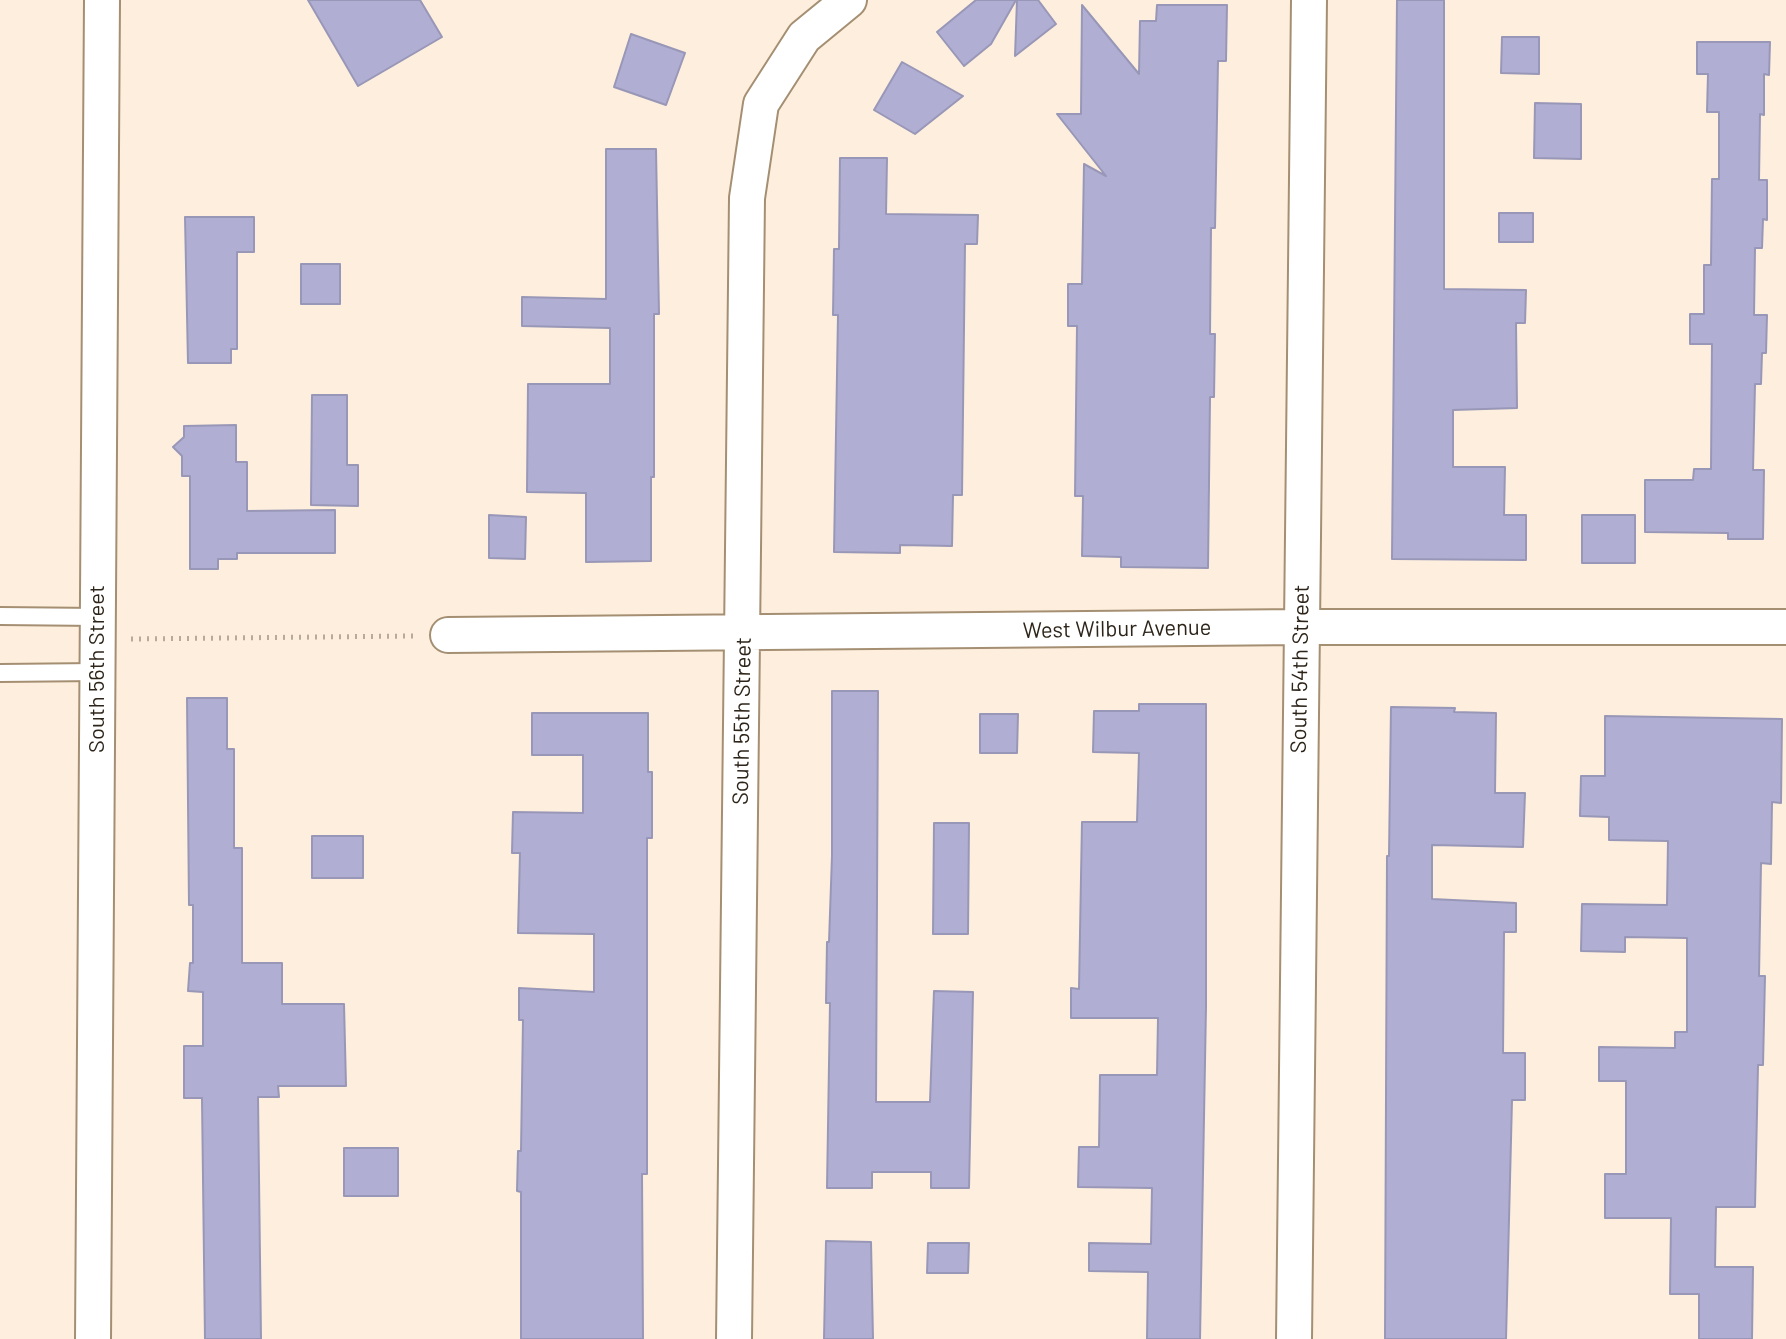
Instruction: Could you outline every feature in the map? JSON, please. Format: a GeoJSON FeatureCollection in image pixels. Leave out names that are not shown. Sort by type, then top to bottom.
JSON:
{"type":"FeatureCollection","features":[{"type":"Feature","properties":{"kind":"street","name":"South 56th Street"},"geometry":{"type":"LineString","coordinates":[[93,1339],[102,0]]}},
{"type":"Feature","properties":{"kind":"street","name":"South 55th Street"},"geometry":{"type":"LineString","coordinates":[[734,1339],[747,198],[761,104],[804,37],[849,0]]}},
{"type":"Feature","properties":{"kind":"street","name":"South 54th Street"},"geometry":{"type":"LineString","coordinates":[[1294,1339],[1309,0]]}},
{"type":"Feature","properties":{"kind":"street","name":"West Wilbur Avenue"},"geometry":{"type":"LineString","coordinates":[[448,635],[1300,627],[1786,627]]}},
{"type":"Feature","properties":{"kind":"lane"},"geometry":{"type":"LineString","coordinates":[[0,616],[98,643]]}},
{"type":"Feature","properties":{"kind":"lane"},"geometry":{"type":"LineString","coordinates":[[0,673],[98,643]]}},
{"type":"Feature","properties":{"kind":"path"},"geometry":{"type":"LineString","coordinates":[[98,643],[448,635]]}},
{"type":"Feature","properties":{"kind":"building"},"geometry":{"type":"Polygon","coordinates":[[[308,0],[420,0],[442,37],[358,86],[308,0]]]}},
{"type":"Feature","properties":{"kind":"building"},"geometry":{"type":"Polygon","coordinates":[[[976,0],[1016,0],[991,44],[964,66],[937,32],[976,0]]]}},
{"type":"Feature","properties":{"kind":"building"},"geometry":{"type":"Polygon","coordinates":[[[1017,0],[1038,0],[1056,24],[1015,56],[1017,0]]]}},
{"type":"Feature","properties":{"kind":"building"},"geometry":{"type":"Polygon","coordinates":[[[1397,0],[1444,0],[1444,289],[1526,290],[1525,323],[1516,323],[1517,408],[1453,410],[1453,467],[1505,467],[1504,515],[1526,515],[1526,560],[1392,559],[1397,0]]]}},
{"type":"Feature","properties":{"kind":"building"},"geometry":{"type":"Polygon","coordinates":[[[1082,5],[1139,74],[1140,21],[1156,21],[1157,5],[1227,5],[1226,61],[1218,61],[1215,228],[1211,228],[1210,334],[1215,334],[1214,397],[1210,397],[1208,568],[1121,567],[1121,557],[1082,556],[1083,496],[1075,496],[1077,326],[1068,326],[1068,284],[1082,284],[1084,164],[1106,176],[1057,114],[1081,114],[1082,5]]]}},
{"type":"Feature","properties":{"kind":"building"},"geometry":{"type":"Polygon","coordinates":[[[631,34],[685,53],[666,105],[614,87],[631,34]]]}},
{"type":"Feature","properties":{"kind":"building"},"geometry":{"type":"Polygon","coordinates":[[[1502,37],[1539,37],[1539,74],[1501,73],[1502,37]]]}},
{"type":"Feature","properties":{"kind":"building"},"geometry":{"type":"Polygon","coordinates":[[[1697,42],[1770,42],[1769,75],[1764,74],[1764,115],[1760,114],[1759,180],[1767,180],[1767,220],[1763,219],[1762,248],[1755,248],[1754,315],[1767,315],[1761,384],[1755,384],[1753,470],[1764,470],[1763,539],[1728,539],[1728,533],[1645,532],[1645,480],[1693,480],[1694,469],[1711,469],[1712,344],[1690,344],[1690,314],[1704,314],[1704,265],[1711,265],[1712,179],[1719,179],[1719,112],[1707,112],[1708,74],[1697,74],[1697,42]]]}},
{"type":"Feature","properties":{"kind":"building"},"geometry":{"type":"Polygon","coordinates":[[[902,62],[963,96],[915,134],[874,110],[902,62]]]}},
{"type":"Feature","properties":{"kind":"building"},"geometry":{"type":"Polygon","coordinates":[[[1535,103],[1581,104],[1581,159],[1534,158],[1535,103]]]}},
{"type":"Feature","properties":{"kind":"building"},"geometry":{"type":"Polygon","coordinates":[[[606,149],[656,149],[659,314],[654,314],[651,561],[586,562],[586,493],[527,492],[528,384],[610,384],[610,328],[522,326],[522,297],[606,299],[606,149]]]}},
{"type":"Feature","properties":{"kind":"building"},"geometry":{"type":"Polygon","coordinates":[[[840,158],[887,158],[886,214],[978,215],[977,244],[965,244],[962,495],[953,495],[952,546],[900,545],[900,553],[834,552],[838,315],[833,315],[834,249],[839,249],[840,158]]]}},
{"type":"Feature","properties":{"kind":"building"},"geometry":{"type":"Polygon","coordinates":[[[1499,213],[1533,213],[1533,242],[1499,242],[1499,213]]]}},
{"type":"Feature","properties":{"kind":"building"},"geometry":{"type":"Polygon","coordinates":[[[185,217],[254,217],[254,252],[237,252],[237,349],[231,349],[231,363],[188,363],[185,217]]]}},
{"type":"Feature","properties":{"kind":"building"},"geometry":{"type":"Polygon","coordinates":[[[301,264],[340,264],[340,304],[301,304],[301,264]]]}},
{"type":"Feature","properties":{"kind":"building"},"geometry":{"type":"Polygon","coordinates":[[[312,395],[347,395],[347,465],[358,465],[358,506],[311,505],[312,395]]]}},
{"type":"Feature","properties":{"kind":"building"},"geometry":{"type":"Polygon","coordinates":[[[236,425],[236,462],[247,462],[247,511],[335,510],[335,553],[237,553],[237,559],[218,559],[218,569],[190,569],[190,476],[182,476],[182,456],[173,447],[184,437],[184,426],[236,425]]]}},
{"type":"Feature","properties":{"kind":"building"},"geometry":{"type":"Polygon","coordinates":[[[489,515],[526,517],[525,559],[489,558],[489,515]]]}},
{"type":"Feature","properties":{"kind":"building"},"geometry":{"type":"Polygon","coordinates":[[[1582,515],[1635,515],[1635,563],[1582,563],[1582,515]]]}},
{"type":"Feature","properties":{"kind":"building"},"geometry":{"type":"Polygon","coordinates":[[[832,691],[878,691],[876,1102],[930,1102],[934,991],[973,992],[969,1188],[931,1188],[931,1172],[872,1172],[872,1188],[827,1188],[830,1003],[826,1003],[832,856],[832,691]]]}},
{"type":"Feature","properties":{"kind":"building"},"geometry":{"type":"Polygon","coordinates":[[[187,698],[227,698],[227,749],[234,749],[234,848],[242,848],[242,963],[282,963],[282,1004],[344,1004],[346,1086],[278,1086],[279,1097],[258,1097],[261,1339],[205,1339],[202,1098],[184,1098],[184,1046],[203,1046],[203,992],[188,991],[190,963],[193,963],[193,905],[189,905],[187,698]]]}},
{"type":"Feature","properties":{"kind":"building"},"geometry":{"type":"Polygon","coordinates":[[[1139,704],[1206,704],[1206,1006],[1200,1339],[1147,1339],[1148,1272],[1089,1271],[1089,1243],[1151,1244],[1152,1188],[1078,1187],[1079,1147],[1099,1147],[1100,1075],[1157,1075],[1158,1018],[1071,1018],[1071,988],[1079,989],[1082,822],[1137,822],[1139,753],[1093,752],[1094,711],[1139,711],[1139,704]]]}},
{"type":"Feature","properties":{"kind":"building"},"geometry":{"type":"Polygon","coordinates":[[[1391,707],[1455,708],[1454,712],[1496,713],[1495,793],[1525,793],[1523,847],[1432,845],[1432,899],[1516,903],[1516,932],[1504,932],[1503,1053],[1525,1053],[1525,1100],[1512,1100],[1506,1339],[1385,1339],[1387,856],[1391,707]]]}},
{"type":"Feature","properties":{"kind":"building"},"geometry":{"type":"Polygon","coordinates":[[[532,713],[648,713],[652,838],[647,838],[647,1174],[642,1174],[643,1339],[521,1339],[521,1192],[517,1191],[518,1151],[521,1151],[523,1020],[519,1020],[519,988],[594,992],[594,934],[518,933],[520,853],[512,853],[513,812],[583,813],[583,755],[532,755],[532,713]]]}},
{"type":"Feature","properties":{"kind":"building"},"geometry":{"type":"Polygon","coordinates":[[[980,714],[1018,714],[1017,753],[980,753],[980,714]]]}},
{"type":"Feature","properties":{"kind":"building"},"geometry":{"type":"Polygon","coordinates":[[[1605,716],[1782,719],[1781,803],[1772,802],[1771,864],[1761,863],[1759,976],[1765,976],[1763,1065],[1758,1065],[1755,1207],[1716,1207],[1715,1267],[1753,1267],[1752,1339],[1699,1339],[1699,1294],[1670,1294],[1671,1218],[1605,1218],[1605,1174],[1626,1174],[1626,1081],[1599,1081],[1599,1047],[1675,1048],[1675,1032],[1687,1032],[1687,938],[1625,937],[1625,952],[1581,951],[1582,904],[1667,905],[1668,841],[1609,840],[1609,817],[1580,816],[1581,776],[1605,776],[1605,716]]]}},
{"type":"Feature","properties":{"kind":"building"},"geometry":{"type":"Polygon","coordinates":[[[934,823],[969,823],[968,934],[933,934],[934,823]]]}},
{"type":"Feature","properties":{"kind":"building"},"geometry":{"type":"Polygon","coordinates":[[[312,836],[363,836],[363,878],[312,878],[312,836]]]}},
{"type":"Feature","properties":{"kind":"building"},"geometry":{"type":"Polygon","coordinates":[[[344,1148],[398,1148],[398,1196],[344,1196],[344,1148]]]}},
{"type":"Feature","properties":{"kind":"building"},"geometry":{"type":"Polygon","coordinates":[[[826,1241],[871,1242],[873,1339],[824,1339],[826,1241]]]}},
{"type":"Feature","properties":{"kind":"building"},"geometry":{"type":"Polygon","coordinates":[[[928,1243],[969,1243],[968,1273],[927,1273],[928,1243]]]}}]}
